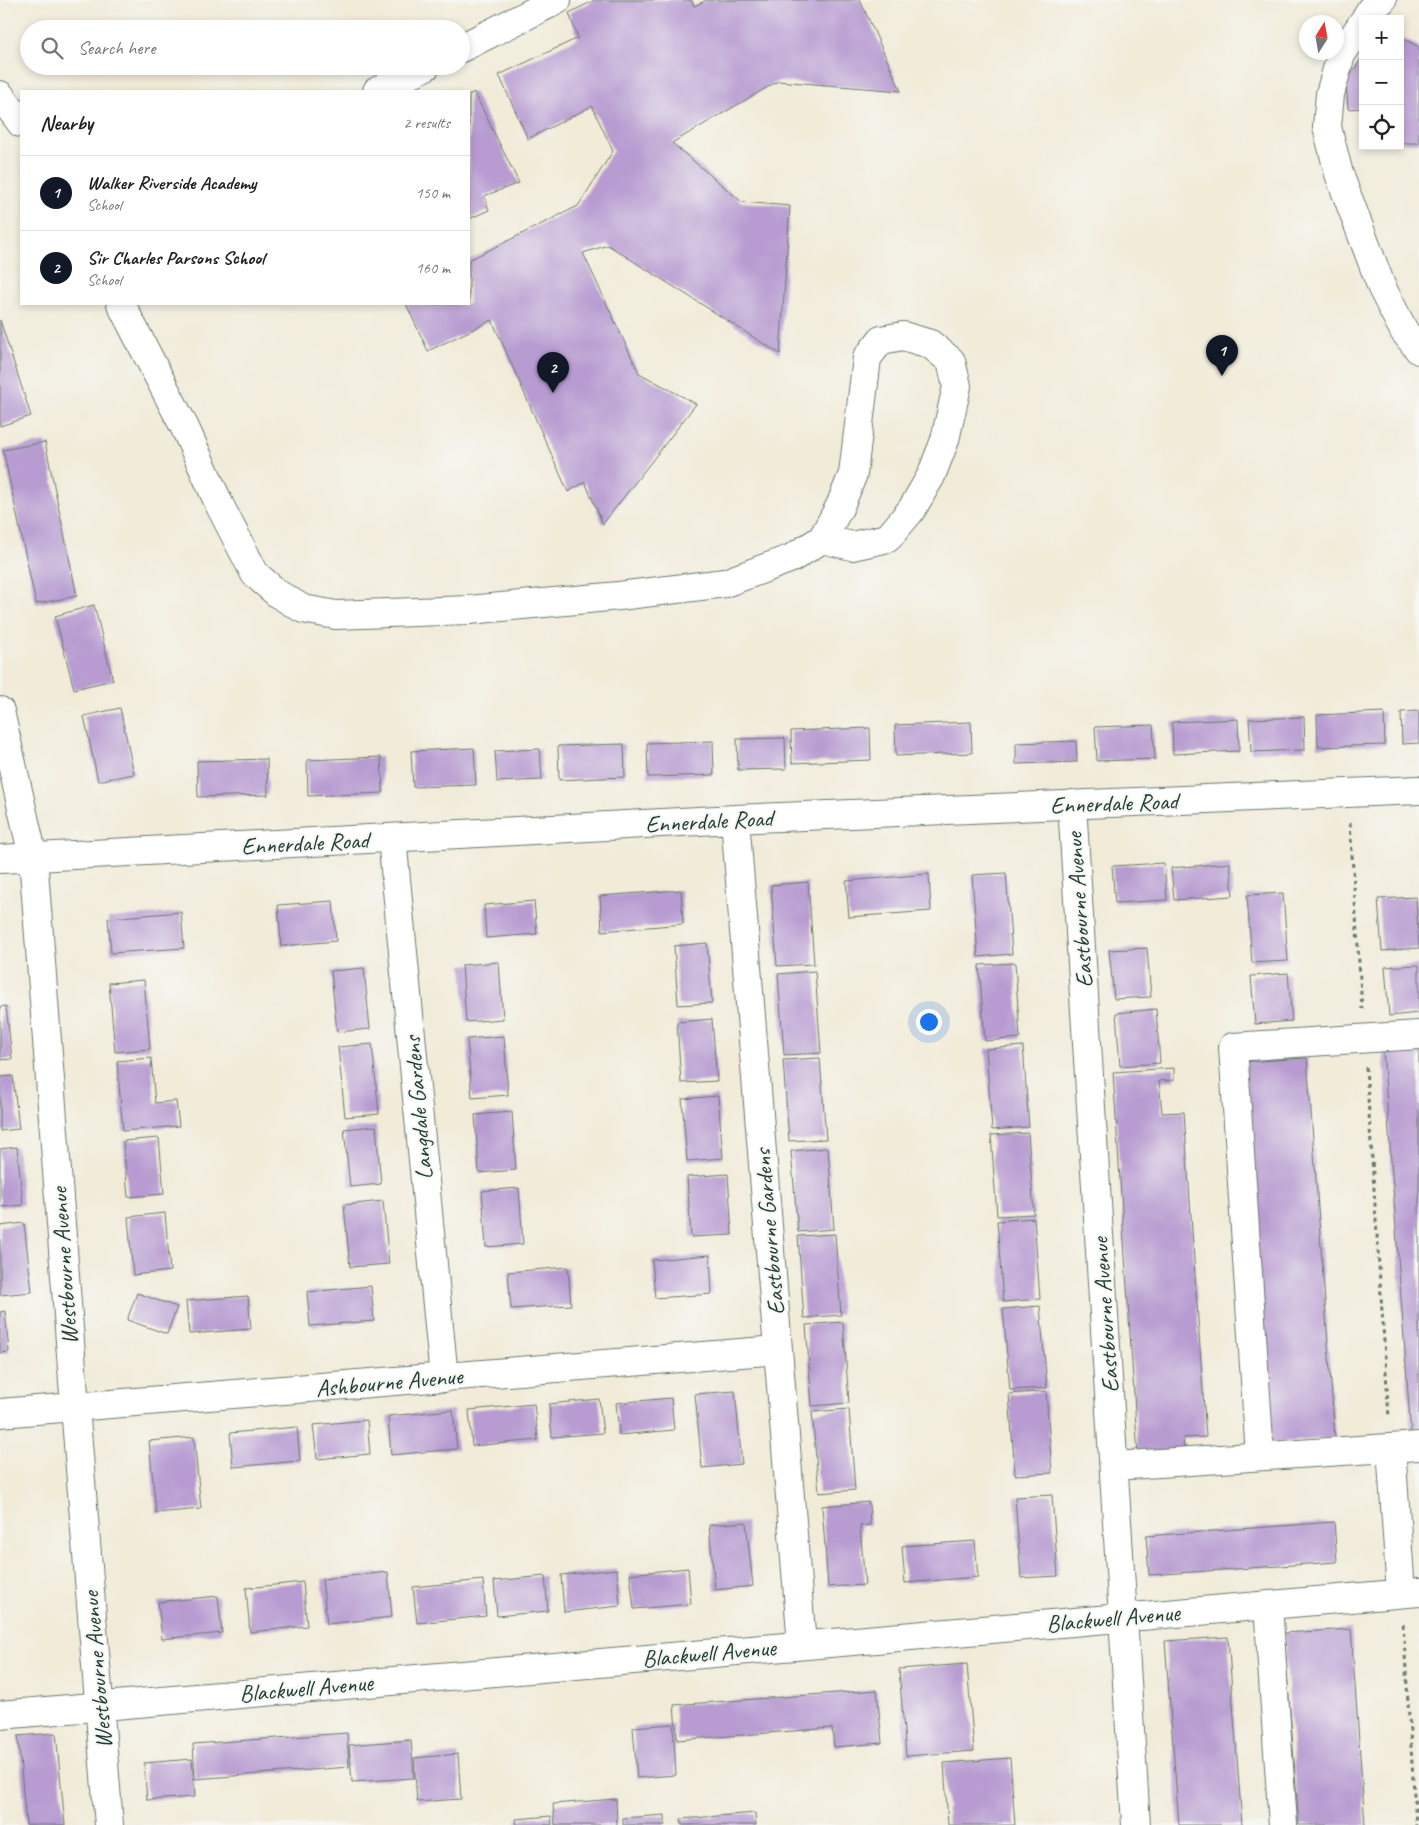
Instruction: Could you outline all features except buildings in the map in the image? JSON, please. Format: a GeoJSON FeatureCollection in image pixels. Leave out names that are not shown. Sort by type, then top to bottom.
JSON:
{"type":"FeatureCollection","features":[{"type":"Feature","properties":{"kind":"street"},"geometry":{"type":"LineString","coordinates":[[470,44],[557,0]]}},
{"type":"Feature","properties":{"kind":"street"},"geometry":{"type":"LineString","coordinates":[[1367,15],[1371,9],[1382,0]]}},
{"type":"Feature","properties":{"kind":"street"},"geometry":{"type":"LineString","coordinates":[[1359,28],[1341,56],[1330,94],[1327,127],[1339,174],[1382,288],[1404,331],[1419,350]]}},
{"type":"Feature","properties":{"kind":"street"},"geometry":{"type":"LineString","coordinates":[[0,75],[0,95],[20,122]]}},
{"type":"Feature","properties":{"kind":"street"},"geometry":{"type":"LineString","coordinates":[[379,90],[408,75]]}},
{"type":"Feature","properties":{"kind":"street"},"geometry":{"type":"LineString","coordinates":[[122,305],[181,420],[220,506],[255,574],[278,594],[303,609],[336,615],[469,610],[619,596],[725,583],[792,558],[822,539],[840,506],[853,474],[867,358],[881,340],[903,336],[930,344],[951,361],[957,386],[945,440],[927,484],[912,509],[888,538],[852,546],[822,539]]}},
{"type":"Feature","properties":{"kind":"street","name":"Westbourne Avenue"},"geometry":{"type":"LineString","coordinates":[[0,711],[33,857],[109,1825]]}},
{"type":"Feature","properties":{"kind":"street","name":"Ennerdale Road"},"geometry":{"type":"LineString","coordinates":[[0,859],[735,819],[1419,790]]}},
{"type":"Feature","properties":{"kind":"street","name":"Eastbourne Avenue"},"geometry":{"type":"LineString","coordinates":[[1072,804],[1136,1825]]}},
{"type":"Feature","properties":{"kind":"street","name":"Eastbourne Gardens"},"geometry":{"type":"LineString","coordinates":[[735,819],[802,1645]]}},
{"type":"Feature","properties":{"kind":"street","name":"Langdale Gardens"},"geometry":{"type":"LineString","coordinates":[[392,838],[444,1378]]}},
{"type":"Feature","properties":{"kind":"street"},"geometry":{"type":"LineString","coordinates":[[1260,1456],[1233,1047],[1419,1035]]}},
{"type":"Feature","properties":{"kind":"street","name":"Ashbourne Avenue"},"geometry":{"type":"LineString","coordinates":[[0,1412],[75,1408],[778,1350]]}},
{"type":"Feature","properties":{"kind":"street"},"geometry":{"type":"LineString","coordinates":[[1114,1466],[1419,1446]]}},
{"type":"Feature","properties":{"kind":"street"},"geometry":{"type":"LineString","coordinates":[[1391,1448],[1410,1593]]}},
{"type":"Feature","properties":{"kind":"street","name":"Blackwell Avenue"},"geometry":{"type":"LineString","coordinates":[[0,1715],[1410,1593]]}},
{"type":"Feature","properties":{"kind":"street"},"geometry":{"type":"LineString","coordinates":[[1268,1605],[1284,1825]]}},
{"type":"Feature","properties":{"kind":"path"},"geometry":{"type":"LineString","coordinates":[[1348,793],[1391,1448]]}},
{"type":"Feature","properties":{"kind":"path"},"geometry":{"type":"LineString","coordinates":[[1410,1593],[1416,1825]]}},
{"type":"Feature","properties":{"kind":"place","name":"Walker Riverside Academy"},"geometry":{"type":"Point","coordinates":[1222,376]}},
{"type":"Feature","properties":{"kind":"place","name":"Sir Charles Parsons School"},"geometry":{"type":"Point","coordinates":[553,393]}}]}
